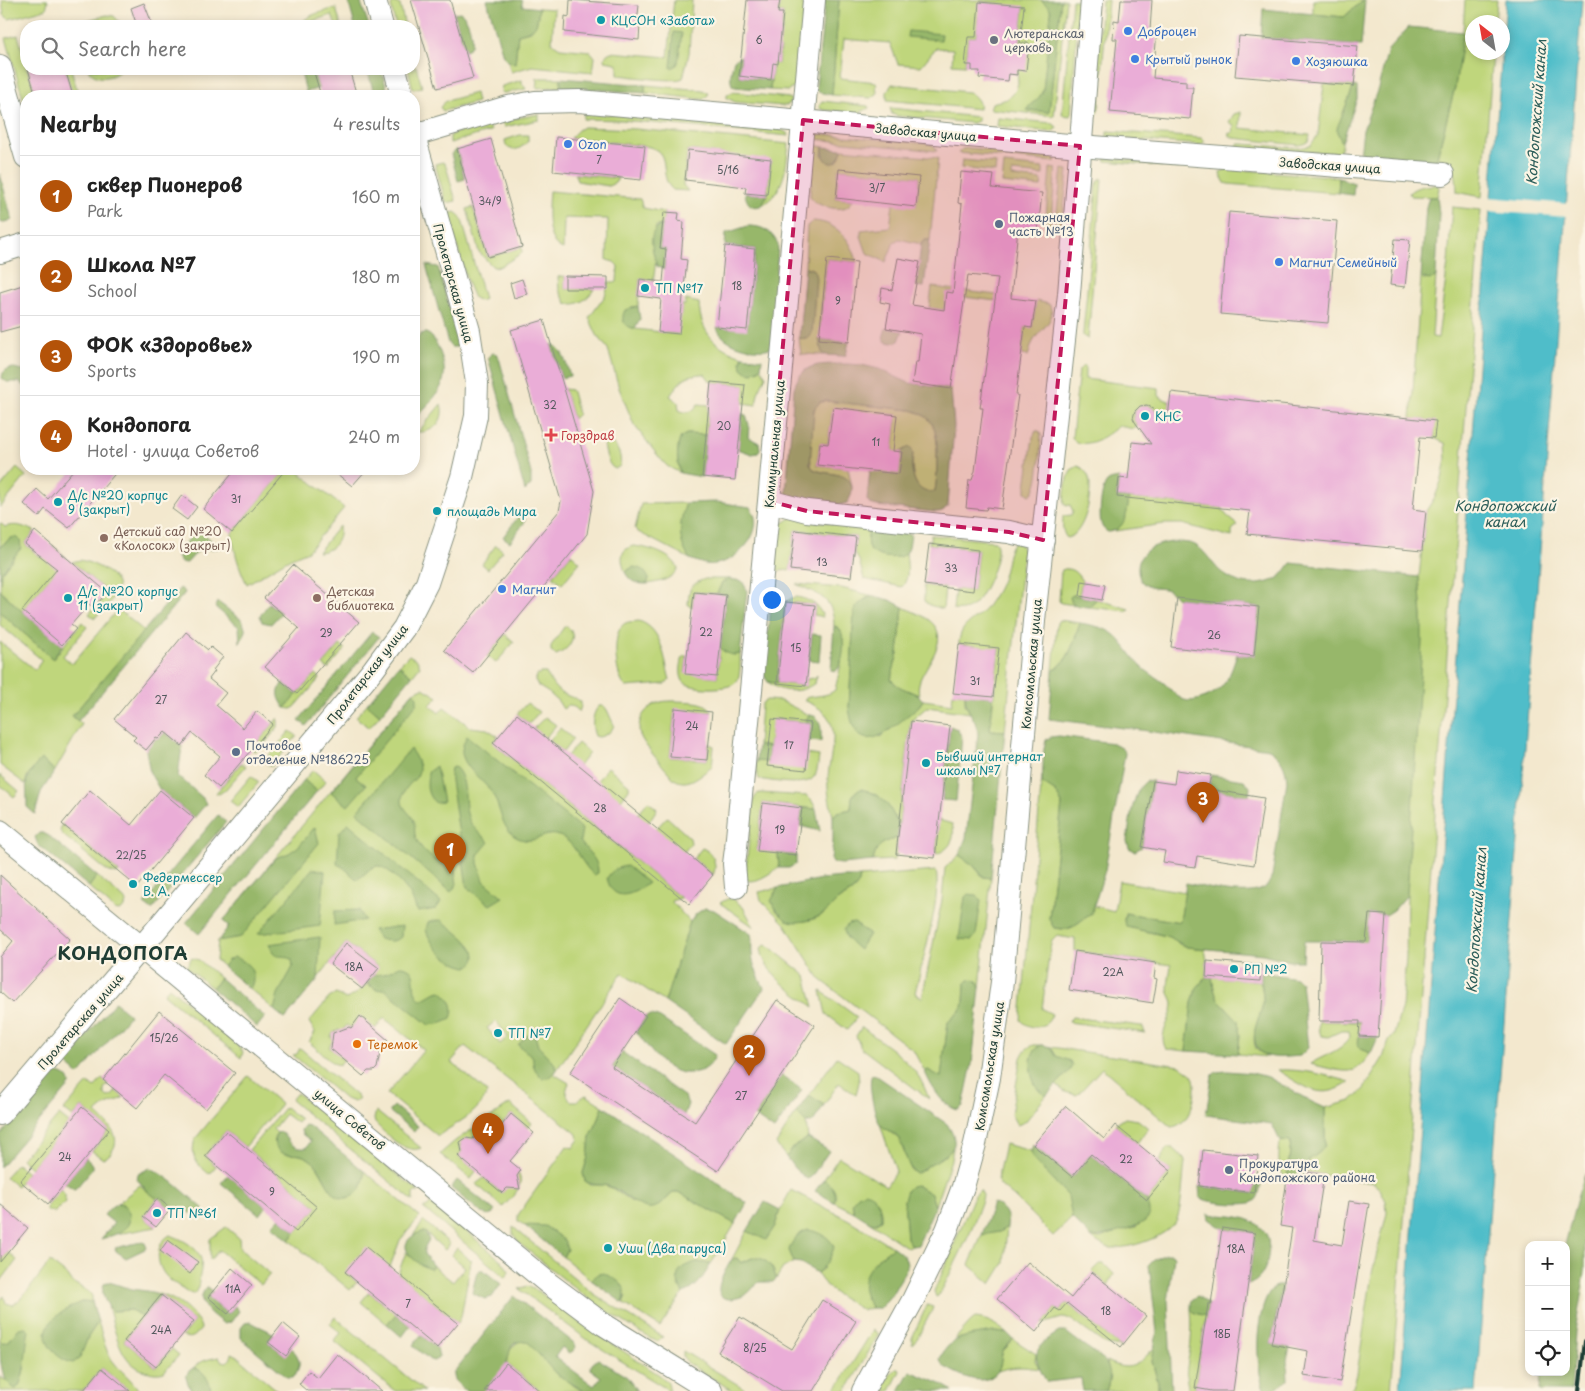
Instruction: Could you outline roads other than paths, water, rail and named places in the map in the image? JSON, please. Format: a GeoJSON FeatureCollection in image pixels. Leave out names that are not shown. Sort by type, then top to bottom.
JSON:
{"type":"FeatureCollection","features":[{"type":"Feature","properties":{"kind":"street"},"geometry":{"type":"LineString","coordinates":[[375,0],[380,20]]}},
{"type":"Feature","properties":{"kind":"street","name":"Коммунальная улица"},"geometry":{"type":"LineString","coordinates":[[736,887],[736,848],[814,0]]}},
{"type":"Feature","properties":{"kind":"street","name":"Комсомольская улица"},"geometry":{"type":"LineString","coordinates":[[863,1391],[906,1314],[939,1247],[963,1187],[979,1129],[989,1078],[1002,982],[1043,540],[1069,294],[1092,0]]}},
{"type":"Feature","properties":{"kind":"street"},"geometry":{"type":"LineString","coordinates":[[0,66],[20,136]]}},
{"type":"Feature","properties":{"kind":"street"},"geometry":{"type":"LineString","coordinates":[[396,75],[400,90]]}},
{"type":"Feature","properties":{"kind":"street","name":"Заводская улица"},"geometry":{"type":"LineString","coordinates":[[420,133],[508,107],[535,102],[601,102],[1080,146],[1443,174]]}},
{"type":"Feature","properties":{"kind":"street","name":"Пролетарская улица"},"geometry":{"type":"LineString","coordinates":[[0,1114],[385,655],[412,614],[432,568],[462,477],[476,416],[477,383],[468,331],[420,157]]}},
{"type":"Feature","properties":{"kind":"street"},"geometry":{"type":"LineString","coordinates":[[0,252],[20,246]]}},
{"type":"Feature","properties":{"kind":"street"},"geometry":{"type":"LineString","coordinates":[[769,501],[807,511],[1010,532],[1043,540]]}},
{"type":"Feature","properties":{"kind":"street","name":"улица Советов"},"geometry":{"type":"LineString","coordinates":[[0,831],[554,1288],[603,1324],[711,1391]]}},
{"type":"Feature","properties":{"kind":"water","name":"Кондопожский канал"},"geometry":{"type":"Polygon","coordinates":[[[1506,0],[1582,0],[1476,1391],[1400,1391],[1501,60],[1510,60],[1510,15],[1505,15],[1506,0]]]}},
{"type":"Feature","properties":{"kind":"railway"},"geometry":{"type":"LineString","coordinates":[[1579,1391],[1585,1341]]}},
{"type":"Feature","properties":{"kind":"place","name":"КЦСОН «Забота»"},"geometry":{"type":"Point","coordinates":[601,20]}},
{"type":"Feature","properties":{"kind":"place","name":"Доброцен"},"geometry":{"type":"Point","coordinates":[1128,31]}},
{"type":"Feature","properties":{"kind":"place","name":"Лютеранская церковь"},"geometry":{"type":"Point","coordinates":[994,40]}},
{"type":"Feature","properties":{"kind":"place","name":"Крытый рынок"},"geometry":{"type":"Point","coordinates":[1135,59]}},
{"type":"Feature","properties":{"kind":"place","name":"Хозяюшка"},"geometry":{"type":"Point","coordinates":[1296,61]}},
{"type":"Feature","properties":{"kind":"place","name":"Ozon"},"geometry":{"type":"Point","coordinates":[568,144]}},
{"type":"Feature","properties":{"kind":"place","name":"Пожарная часть №13"},"geometry":{"type":"Point","coordinates":[999,224]}},
{"type":"Feature","properties":{"kind":"place","name":"Магнит Семейный"},"geometry":{"type":"Point","coordinates":[1279,262]}},
{"type":"Feature","properties":{"kind":"place","name":"ТП №17"},"geometry":{"type":"Point","coordinates":[645,288]}},
{"type":"Feature","properties":{"kind":"place","name":"КНС"},"geometry":{"type":"Point","coordinates":[1145,416]}},
{"type":"Feature","properties":{"kind":"place","name":"Горздрав"},"geometry":{"type":"Point","coordinates":[551,435]}},
{"type":"Feature","properties":{"kind":"place","name":"Д/с №20 корпус 9 (закрыт)"},"geometry":{"type":"Point","coordinates":[58,502]}},
{"type":"Feature","properties":{"kind":"place","name":"площадь Мира"},"geometry":{"type":"Point","coordinates":[437,511]}},
{"type":"Feature","properties":{"kind":"place","name":"Детский сад №20 «Колосок» (закрыт)"},"geometry":{"type":"Point","coordinates":[104,538]}},
{"type":"Feature","properties":{"kind":"place","name":"Магнит"},"geometry":{"type":"Point","coordinates":[502,589]}},
{"type":"Feature","properties":{"kind":"place","name":"Д/с №20 корпус 11 (закрыт)"},"geometry":{"type":"Point","coordinates":[68,598]}},
{"type":"Feature","properties":{"kind":"place","name":"Детская библиотека"},"geometry":{"type":"Point","coordinates":[317,598]}},
{"type":"Feature","properties":{"kind":"place","name":"Почтовое отделение №186225"},"geometry":{"type":"Point","coordinates":[236,752]}},
{"type":"Feature","properties":{"kind":"place","name":"Бывший интернат школы №7"},"geometry":{"type":"Point","coordinates":[926,763]}},
{"type":"Feature","properties":{"kind":"place","name":"ФОК «Здоровье»"},"geometry":{"type":"Point","coordinates":[1203,823]}},
{"type":"Feature","properties":{"kind":"place","name":"сквер Пионеров"},"geometry":{"type":"Point","coordinates":[450,874]}},
{"type":"Feature","properties":{"kind":"place","name":"Федермессер В. А."},"geometry":{"type":"Point","coordinates":[133,884]}},
{"type":"Feature","properties":{"kind":"place","name":"РП №2"},"geometry":{"type":"Point","coordinates":[1234,969]}},
{"type":"Feature","properties":{"kind":"place","name":"ТП №7"},"geometry":{"type":"Point","coordinates":[498,1033]}},
{"type":"Feature","properties":{"kind":"place","name":"Теремок"},"geometry":{"type":"Point","coordinates":[357,1044]}},
{"type":"Feature","properties":{"kind":"place","name":"Школа №7"},"geometry":{"type":"Point","coordinates":[749,1076]}},
{"type":"Feature","properties":{"kind":"place","name":"Кондопога"},"geometry":{"type":"Point","coordinates":[488,1154]}},
{"type":"Feature","properties":{"kind":"place","name":"Прокуратура Кондопожского района"},"geometry":{"type":"Point","coordinates":[1229,1170]}},
{"type":"Feature","properties":{"kind":"place","name":"ТП №61"},"geometry":{"type":"Point","coordinates":[157,1213]}},
{"type":"Feature","properties":{"kind":"place","name":"Уши (Два паруса)"},"geometry":{"type":"Point","coordinates":[608,1248]}},
{"type":"Feature","properties":{"kind":"district","name":"КОНДОПОГА"},"geometry":{"type":"Point","coordinates":[123,952]}}]}
